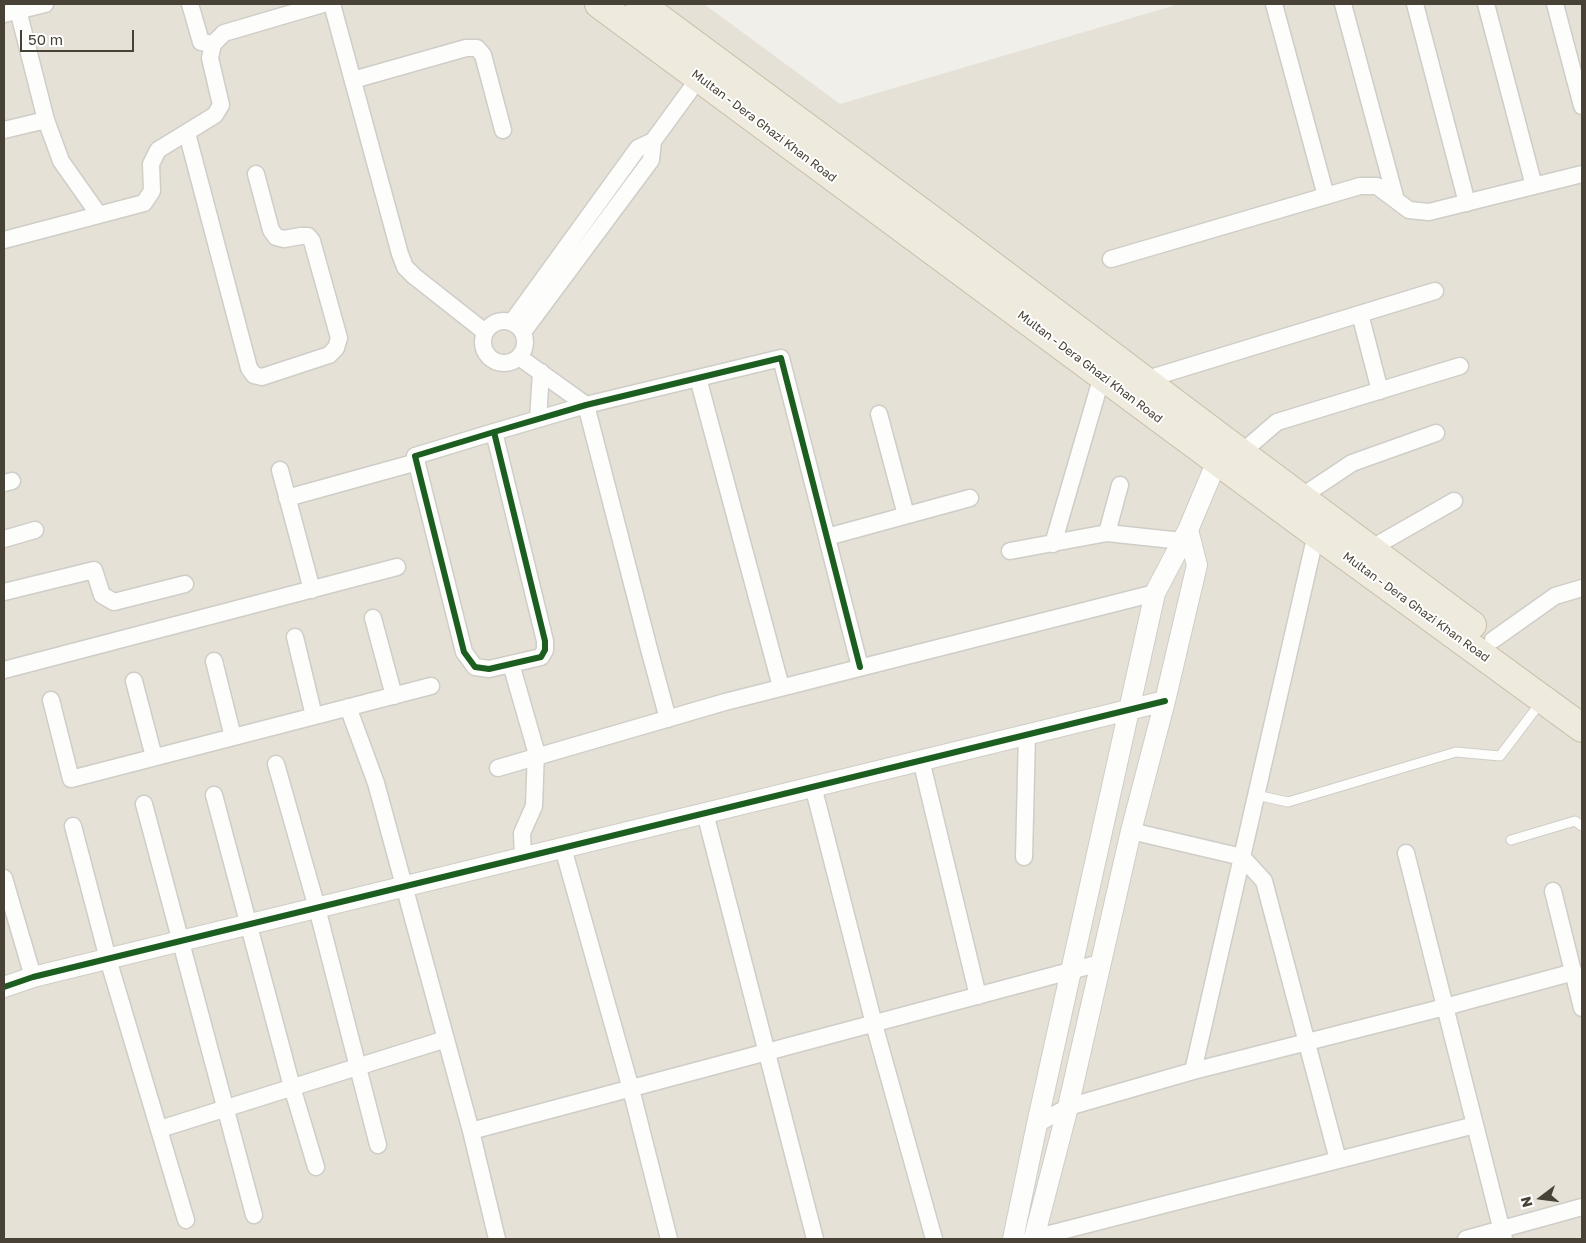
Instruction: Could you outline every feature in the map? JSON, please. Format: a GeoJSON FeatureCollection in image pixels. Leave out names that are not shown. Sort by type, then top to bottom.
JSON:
{"type":"FeatureCollection","features":[{"type":"Feature","properties":{"kind":"highway","name":"Multan - Dera Ghazi Khan Road"},"geometry":{"type":"LineString","coordinates":[[599,4],[699,78],[799,137],[1144,380],[1316,534],[1582,728]]}},
{"type":"Feature","properties":{"kind":"highway","name":"Multan - Dera Ghazi Khan Road"},"geometry":{"type":"LineString","coordinates":[[640,4],[799,137],[1102,376],[1228,457],[1300,497],[1582,707]]}},
{"type":"Feature","properties":{"kind":"street"},"geometry":{"type":"LineString","coordinates":[[45,4],[11,12],[61,161],[99,215]]}},
{"type":"Feature","properties":{"kind":"street"},"geometry":{"type":"LineString","coordinates":[[190,4],[200,42],[213,44]]}},
{"type":"Feature","properties":{"kind":"street"},"geometry":{"type":"LineString","coordinates":[[4,240],[144,203],[152,191],[151,164],[158,150],[215,115],[221,105],[210,58],[213,44],[224,33],[323,4]]}},
{"type":"Feature","properties":{"kind":"street"},"geometry":{"type":"LineString","coordinates":[[332,4],[405,267],[484,332]]}},
{"type":"Feature","properties":{"kind":"street"},"geometry":{"type":"LineString","coordinates":[[1274,4],[1326,196]]}},
{"type":"Feature","properties":{"kind":"street"},"geometry":{"type":"LineString","coordinates":[[1343,4],[1396,200]]}},
{"type":"Feature","properties":{"kind":"street"},"geometry":{"type":"LineString","coordinates":[[1415,4],[1467,202]]}},
{"type":"Feature","properties":{"kind":"street"},"geometry":{"type":"LineString","coordinates":[[1486,4],[1534,186]]}},
{"type":"Feature","properties":{"kind":"street"},"geometry":{"type":"LineString","coordinates":[[1555,4],[1582,106]]}},
{"type":"Feature","properties":{"kind":"street"},"geometry":{"type":"LineString","coordinates":[[353,80],[466,48],[477,48],[483,55],[503,130]]}},
{"type":"Feature","properties":{"kind":"street"},"geometry":{"type":"LineString","coordinates":[[517,327],[638,148],[653,141],[699,78]]}},
{"type":"Feature","properties":{"kind":"street"},"geometry":{"type":"LineString","coordinates":[[4,130],[46,120]]}},
{"type":"Feature","properties":{"kind":"street"},"geometry":{"type":"LineString","coordinates":[[187,133],[249,368],[254,375],[262,377],[329,355],[336,348],[339,338],[312,241],[308,236],[284,239],[276,237],[271,230],[256,174]]}},
{"type":"Feature","properties":{"kind":"street"},"geometry":{"type":"LineString","coordinates":[[1111,259],[1360,186],[1377,186],[1409,210],[1429,212],[1582,174]]}},
{"type":"Feature","properties":{"kind":"street"},"geometry":{"type":"LineString","coordinates":[[1144,380],[1435,291]]}},
{"type":"Feature","properties":{"kind":"street"},"geometry":{"type":"LineString","coordinates":[[1360,314],[1380,391]]}},
{"type":"Feature","properties":{"kind":"street"},"geometry":{"type":"LineString","coordinates":[[504,320],[517,327],[525,341],[524,350],[512,362],[495,362],[483,349],[482,340],[484,332],[489,326],[504,320]]}},
{"type":"Feature","properties":{"kind":"street"},"geometry":{"type":"LineString","coordinates":[[519,357],[586,404],[668,719]]}},
{"type":"Feature","properties":{"kind":"street"},"geometry":{"type":"LineString","coordinates":[[494,432],[545,641],[545,650],[541,657],[490,669],[475,667],[464,652],[415,456],[586,404],[781,358],[860,666]]}},
{"type":"Feature","properties":{"kind":"street"},"geometry":{"type":"LineString","coordinates":[[1013,1239],[1155,593],[1228,457],[1278,422],[1460,366]]}},
{"type":"Feature","properties":{"kind":"street"},"geometry":{"type":"LineString","coordinates":[[538,419],[540,372]]}},
{"type":"Feature","properties":{"kind":"street"},"geometry":{"type":"LineString","coordinates":[[1053,544],[1102,376]]}},
{"type":"Feature","properties":{"kind":"street"},"geometry":{"type":"LineString","coordinates":[[698,378],[780,687]]}},
{"type":"Feature","properties":{"kind":"street"},"geometry":{"type":"LineString","coordinates":[[879,414],[906,515]]}},
{"type":"Feature","properties":{"kind":"street"},"geometry":{"type":"LineString","coordinates":[[1300,497],[1352,463],[1436,433]]}},
{"type":"Feature","properties":{"kind":"street"},"geometry":{"type":"LineString","coordinates":[[288,498],[417,462]]}},
{"type":"Feature","properties":{"kind":"street"},"geometry":{"type":"LineString","coordinates":[[280,470],[312,590]]}},
{"type":"Feature","properties":{"kind":"street"},"geometry":{"type":"LineString","coordinates":[[1107,533],[1120,485]]}},
{"type":"Feature","properties":{"kind":"street"},"geometry":{"type":"LineString","coordinates":[[827,537],[970,498]]}},
{"type":"Feature","properties":{"kind":"street"},"geometry":{"type":"LineString","coordinates":[[1370,549],[1454,501]]}},
{"type":"Feature","properties":{"kind":"street"},"geometry":{"type":"LineString","coordinates":[[4,539],[35,530]]}},
{"type":"Feature","properties":{"kind":"street"},"geometry":{"type":"LineString","coordinates":[[1010,551],[1107,533],[1185,535]]}},
{"type":"Feature","properties":{"kind":"street"},"geometry":{"type":"LineString","coordinates":[[1193,1071],[1316,534]]}},
{"type":"Feature","properties":{"kind":"street"},"geometry":{"type":"LineString","coordinates":[[1185,535],[1196,565],[1165,700],[1100,963],[1068,1107],[1032,1239],[1475,1125]]}},
{"type":"Feature","properties":{"kind":"street"},"geometry":{"type":"LineString","coordinates":[[4,670],[398,568]]}},
{"type":"Feature","properties":{"kind":"street"},"geometry":{"type":"LineString","coordinates":[[4,592],[94,570],[102,596],[114,602],[185,584]]}},
{"type":"Feature","properties":{"kind":"street"},"geometry":{"type":"LineString","coordinates":[[1493,640],[1555,596],[1582,588]]}},
{"type":"Feature","properties":{"kind":"street"},"geometry":{"type":"LineString","coordinates":[[498,768],[780,687],[1155,593]]}},
{"type":"Feature","properties":{"kind":"street"},"geometry":{"type":"LineString","coordinates":[[374,618],[394,696]]}},
{"type":"Feature","properties":{"kind":"street"},"geometry":{"type":"LineString","coordinates":[[295,637],[314,716]]}},
{"type":"Feature","properties":{"kind":"street"},"geometry":{"type":"LineString","coordinates":[[214,662],[233,737]]}},
{"type":"Feature","properties":{"kind":"street"},"geometry":{"type":"LineString","coordinates":[[512,664],[536,751],[534,806],[522,833],[523,857]]}},
{"type":"Feature","properties":{"kind":"street"},"geometry":{"type":"LineString","coordinates":[[134,681],[154,757]]}},
{"type":"Feature","properties":{"kind":"street"},"geometry":{"type":"LineString","coordinates":[[51,700],[71,778],[431,686]]}},
{"type":"Feature","properties":{"kind":"street"},"geometry":{"type":"LineString","coordinates":[[4,987],[33,977],[1165,700]]}},
{"type":"Feature","properties":{"kind":"street"},"geometry":{"type":"LineString","coordinates":[[348,707],[376,783],[471,1131],[497,1239]]}},
{"type":"Feature","properties":{"kind":"street"},"geometry":{"type":"LineString","coordinates":[[1024,858],[1027,734]]}},
{"type":"Feature","properties":{"kind":"street"},"geometry":{"type":"LineString","coordinates":[[921,760],[978,996]]}},
{"type":"Feature","properties":{"kind":"street"},"geometry":{"type":"LineString","coordinates":[[276,764],[317,908],[378,1145]]}},
{"type":"Feature","properties":{"kind":"street"},"geometry":{"type":"LineString","coordinates":[[813,786],[874,1024],[934,1239]]}},
{"type":"Feature","properties":{"kind":"street"},"geometry":{"type":"LineString","coordinates":[[214,796],[292,1087],[316,1167]]}},
{"type":"Feature","properties":{"kind":"street"},"geometry":{"type":"LineString","coordinates":[[144,804],[254,1215]]}},
{"type":"Feature","properties":{"kind":"street"},"geometry":{"type":"LineString","coordinates":[[705,813],[815,1239]]}},
{"type":"Feature","properties":{"kind":"street"},"geometry":{"type":"LineString","coordinates":[[73,826],[108,959],[186,1220]]}},
{"type":"Feature","properties":{"kind":"street"},"geometry":{"type":"LineString","coordinates":[[1131,832],[1242,857],[1264,880],[1338,1160]]}},
{"type":"Feature","properties":{"kind":"street"},"geometry":{"type":"LineString","coordinates":[[563,848],[631,1088],[669,1239]]}},
{"type":"Feature","properties":{"kind":"street"},"geometry":{"type":"LineString","coordinates":[[1406,853],[1503,1234]]}},
{"type":"Feature","properties":{"kind":"street"},"geometry":{"type":"LineString","coordinates":[[4,878],[33,977]]}},
{"type":"Feature","properties":{"kind":"street"},"geometry":{"type":"LineString","coordinates":[[1553,891],[1582,1008]]}},
{"type":"Feature","properties":{"kind":"street"},"geometry":{"type":"LineString","coordinates":[[471,1131],[1100,963]]}},
{"type":"Feature","properties":{"kind":"street"},"geometry":{"type":"LineString","coordinates":[[1037,1124],[1068,1107],[1193,1071],[1446,1007],[1574,972]]}},
{"type":"Feature","properties":{"kind":"street"},"geometry":{"type":"LineString","coordinates":[[160,1129],[446,1039]]}},
{"type":"Feature","properties":{"kind":"street"},"geometry":{"type":"LineString","coordinates":[[1466,1239],[1503,1234],[1582,1207]]}},
{"type":"Feature","properties":{"kind":"lane"},"geometry":{"type":"LineString","coordinates":[[1256,795],[1288,802],[1456,752],[1500,756],[1543,700]]}},
{"type":"Feature","properties":{"kind":"lane"},"geometry":{"type":"LineString","coordinates":[[1512,840],[1575,821],[1582,826]]}},
{"type":"Feature","properties":{"kind":"shaded area"},"geometry":{"type":"Polygon","coordinates":[[[4,4],[704,4],[840,104],[1179,4],[1582,4],[1582,1239],[4,1239],[4,4]]]}},
{"type":"Feature","properties":{"kind":"cycle path"},"geometry":{"type":"LineString","coordinates":[[494,432],[545,641],[545,650],[541,657],[489,669],[475,667],[464,652],[415,456],[494,432],[586,405],[781,358],[860,667]]}},
{"type":"Feature","properties":{"kind":"cycle path"},"geometry":{"type":"LineString","coordinates":[[4,987],[33,977],[1165,701]]}}]}
